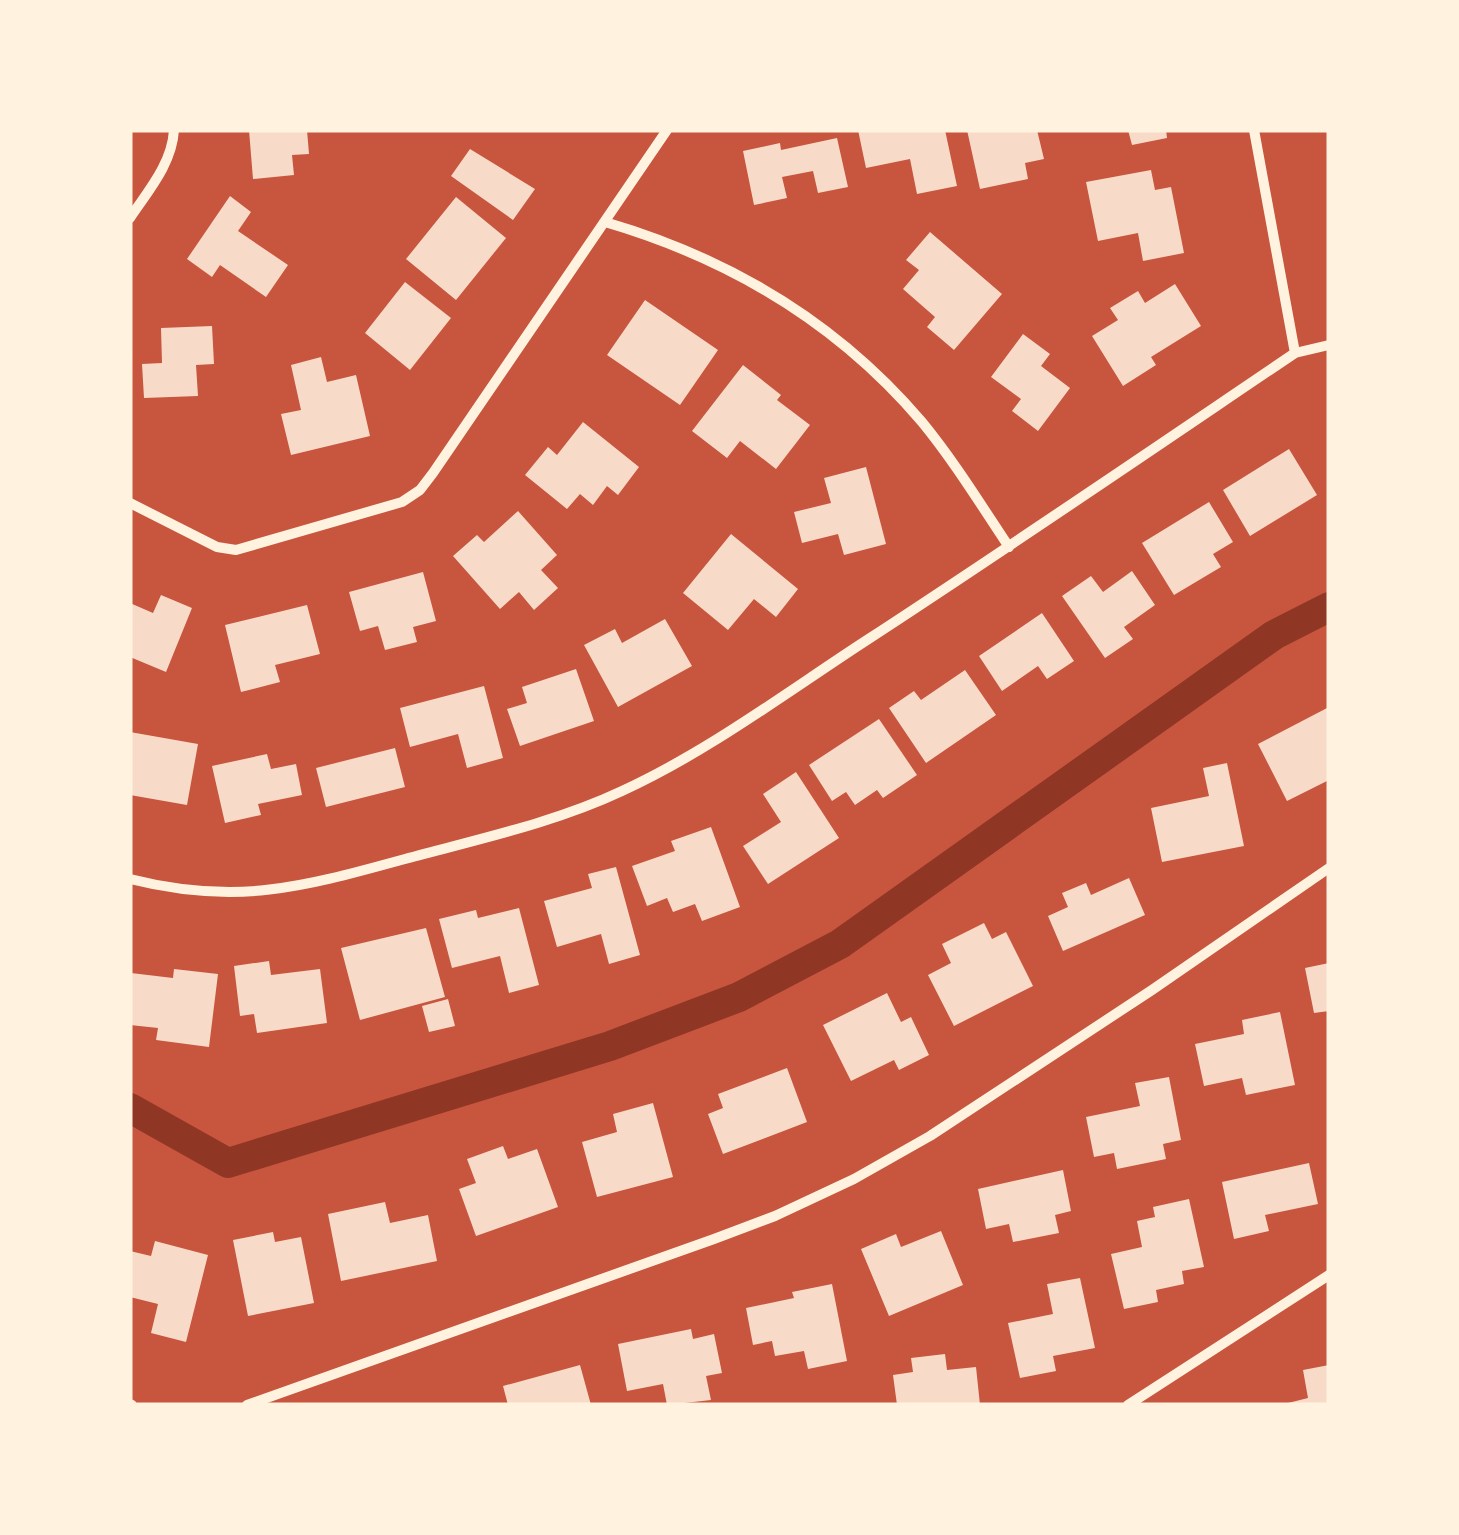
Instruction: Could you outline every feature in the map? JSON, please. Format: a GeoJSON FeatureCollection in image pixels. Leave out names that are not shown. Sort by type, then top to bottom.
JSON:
{"type":"FeatureCollection","features":[{"type":"Feature","properties":{"kind":"street"},"geometry":{"type":"LineString","coordinates":[[130,218],[165,165],[174,130]]}},
{"type":"Feature","properties":{"kind":"street"},"geometry":{"type":"LineString","coordinates":[[130,503],[217,547],[236,550],[402,502],[420,490],[667,130]]}},
{"type":"Feature","properties":{"kind":"street"},"geometry":{"type":"LineString","coordinates":[[1254,130],[1296,353]]}},
{"type":"Feature","properties":{"kind":"street"},"geometry":{"type":"LineString","coordinates":[[604,222],[711,260],[776,295],[815,322],[871,369],[921,422],[1008,547]]}},
{"type":"Feature","properties":{"kind":"street"},"geometry":{"type":"LineString","coordinates":[[130,879],[203,892],[254,893],[304,887],[549,819],[620,792],[688,757],[1296,353],[1329,345]]}},
{"type":"Feature","properties":{"kind":"street"},"geometry":{"type":"LineString","coordinates":[[247,1405],[714,1239],[854,1179],[946,1126],[1329,868]]}},
{"type":"Feature","properties":{"kind":"street"},"geometry":{"type":"LineString","coordinates":[[1128,1405],[1329,1275]]}},
{"type":"Feature","properties":{"kind":"building"},"geometry":{"type":"Polygon","coordinates":[[[249,130],[307,130],[309,154],[292,155],[294,175],[253,179],[249,130]]]}},
{"type":"Feature","properties":{"kind":"building"},"geometry":{"type":"Polygon","coordinates":[[[858,130],[945,130],[957,186],[917,194],[910,159],[866,168],[858,130]]]}},
{"type":"Feature","properties":{"kind":"building"},"geometry":{"type":"Polygon","coordinates":[[[967,130],[1037,130],[1044,159],[1025,163],[1028,179],[980,189],[967,130]]]}},
{"type":"Feature","properties":{"kind":"building"},"geometry":{"type":"Polygon","coordinates":[[[1128,130],[1166,130],[1167,138],[1132,145],[1128,130]]]}},
{"type":"Feature","properties":{"kind":"building"},"geometry":{"type":"Polygon","coordinates":[[[837,138],[848,187],[818,193],[813,171],[782,177],[787,198],[754,205],[743,151],[780,143],[781,150],[837,138]]]}},
{"type":"Feature","properties":{"kind":"building"},"geometry":{"type":"Polygon","coordinates":[[[470,149],[535,189],[513,220],[451,176],[470,149]]]}},
{"type":"Feature","properties":{"kind":"building"},"geometry":{"type":"Polygon","coordinates":[[[1151,170],[1155,190],[1171,187],[1184,253],[1143,261],[1138,233],[1098,241],[1086,182],[1151,170]]]}},
{"type":"Feature","properties":{"kind":"building"},"geometry":{"type":"Polygon","coordinates":[[[230,196],[251,212],[238,231],[288,265],[266,297],[220,265],[212,277],[187,259],[230,196]]]}},
{"type":"Feature","properties":{"kind":"building"},"geometry":{"type":"Polygon","coordinates":[[[456,197],[506,238],[456,300],[406,259],[456,197]]]}},
{"type":"Feature","properties":{"kind":"building"},"geometry":{"type":"Polygon","coordinates":[[[930,232],[1002,294],[954,350],[927,327],[935,317],[903,289],[919,270],[906,260],[930,232]]]}},
{"type":"Feature","properties":{"kind":"building"},"geometry":{"type":"Polygon","coordinates":[[[405,282],[451,318],[410,370],[365,333],[405,282]]]}},
{"type":"Feature","properties":{"kind":"building"},"geometry":{"type":"Polygon","coordinates":[[[1175,284],[1201,326],[1151,357],[1156,365],[1123,386],[1092,336],[1118,320],[1110,308],[1138,291],[1145,303],[1175,284]]]}},
{"type":"Feature","properties":{"kind":"building"},"geometry":{"type":"Polygon","coordinates":[[[645,300],[718,350],[680,405],[607,355],[645,300]]]}},
{"type":"Feature","properties":{"kind":"building"},"geometry":{"type":"Polygon","coordinates":[[[212,326],[214,364],[196,365],[198,396],[144,398],[142,364],[162,363],[161,328],[212,326]]]}},
{"type":"Feature","properties":{"kind":"building"},"geometry":{"type":"Polygon","coordinates":[[[1023,334],[1050,354],[1041,366],[1070,388],[1038,431],[1012,411],[1021,399],[991,377],[1023,334]]]}},
{"type":"Feature","properties":{"kind":"building"},"geometry":{"type":"Polygon","coordinates":[[[321,357],[327,382],[356,375],[370,436],[291,455],[281,414],[301,410],[291,365],[321,357]]]}},
{"type":"Feature","properties":{"kind":"building"},"geometry":{"type":"Polygon","coordinates":[[[743,365],[781,395],[777,400],[810,425],[776,469],[740,441],[727,458],[692,431],[743,365]]]}},
{"type":"Feature","properties":{"kind":"building"},"geometry":{"type":"Polygon","coordinates":[[[583,422],[639,467],[618,495],[607,486],[593,505],[580,494],[567,509],[525,475],[548,447],[557,455],[583,422]]]}},
{"type":"Feature","properties":{"kind":"building"},"geometry":{"type":"Polygon","coordinates":[[[1289,449],[1317,495],[1250,536],[1223,490],[1289,449]]]}},
{"type":"Feature","properties":{"kind":"building"},"geometry":{"type":"Polygon","coordinates":[[[866,467],[886,544],[844,555],[838,534],[802,543],[794,512],[831,503],[824,478],[866,467]]]}},
{"type":"Feature","properties":{"kind":"building"},"geometry":{"type":"Polygon","coordinates":[[[1209,502],[1233,542],[1213,554],[1221,567],[1174,595],[1142,543],[1209,502]]]}},
{"type":"Feature","properties":{"kind":"building"},"geometry":{"type":"Polygon","coordinates":[[[518,511],[557,555],[541,570],[558,588],[534,610],[519,592],[500,609],[453,556],[477,535],[484,542],[518,511]]]}},
{"type":"Feature","properties":{"kind":"building"},"geometry":{"type":"Polygon","coordinates":[[[731,534],[798,589],[776,617],[754,599],[728,630],[683,593],[731,534]]]}},
{"type":"Feature","properties":{"kind":"building"},"geometry":{"type":"Polygon","coordinates":[[[1132,571],[1155,605],[1124,627],[1133,639],[1105,658],[1062,596],[1091,576],[1103,592],[1132,571]]]}},
{"type":"Feature","properties":{"kind":"building"},"geometry":{"type":"Polygon","coordinates":[[[423,572],[436,621],[413,627],[417,642],[385,650],[378,626],[360,631],[349,592],[423,572]]]}},
{"type":"Feature","properties":{"kind":"building"},"geometry":{"type":"Polygon","coordinates":[[[161,595],[192,608],[166,672],[130,657],[130,603],[153,613],[161,595]]]}},
{"type":"Feature","properties":{"kind":"building"},"geometry":{"type":"Polygon","coordinates":[[[307,605],[320,654],[275,665],[280,682],[241,692],[225,625],[307,605]]]}},
{"type":"Feature","properties":{"kind":"building"},"geometry":{"type":"Polygon","coordinates":[[[1042,613],[1074,661],[1047,679],[1038,666],[1002,691],[979,656],[1042,613]]]}},
{"type":"Feature","properties":{"kind":"building"},"geometry":{"type":"Polygon","coordinates":[[[665,619],[692,666],[618,707],[584,645],[615,629],[622,643],[665,619]]]}},
{"type":"Feature","properties":{"kind":"building"},"geometry":{"type":"Polygon","coordinates":[[[576,669],[594,721],[520,746],[507,709],[527,703],[522,687],[576,669]]]}},
{"type":"Feature","properties":{"kind":"building"},"geometry":{"type":"Polygon","coordinates":[[[965,670],[996,715],[926,763],[889,708],[914,691],[921,700],[965,670]]]}},
{"type":"Feature","properties":{"kind":"building"},"geometry":{"type":"Polygon","coordinates":[[[484,686],[503,758],[467,768],[458,734],[410,747],[400,708],[484,686]]]}},
{"type":"Feature","properties":{"kind":"building"},"geometry":{"type":"Polygon","coordinates":[[[1329,707],[1329,780],[1287,801],[1258,744],[1329,707]]]}},
{"type":"Feature","properties":{"kind":"building"},"geometry":{"type":"Polygon","coordinates":[[[879,719],[917,775],[883,798],[877,790],[855,805],[846,792],[832,801],[809,765],[879,719]]]}},
{"type":"Feature","properties":{"kind":"building"},"geometry":{"type":"Polygon","coordinates":[[[130,732],[198,744],[187,805],[130,795],[130,732]]]}},
{"type":"Feature","properties":{"kind":"building"},"geometry":{"type":"Polygon","coordinates":[[[395,748],[405,787],[326,807],[316,768],[395,748]]]}},
{"type":"Feature","properties":{"kind":"building"},"geometry":{"type":"Polygon","coordinates":[[[267,754],[271,769],[296,764],[302,795],[258,804],[261,815],[225,823],[212,766],[267,754]]]}},
{"type":"Feature","properties":{"kind":"building"},"geometry":{"type":"Polygon","coordinates":[[[1227,763],[1244,846],[1162,862],[1151,808],[1209,796],[1203,768],[1227,763]]]}},
{"type":"Feature","properties":{"kind":"building"},"geometry":{"type":"Polygon","coordinates":[[[796,772],[839,838],[768,884],[743,846],[781,822],[763,794],[796,772]]]}},
{"type":"Feature","properties":{"kind":"building"},"geometry":{"type":"Polygon","coordinates":[[[711,827],[740,907],[702,921],[695,904],[673,912],[667,898],[647,906],[632,866],[675,851],[671,841],[711,827]]]}},
{"type":"Feature","properties":{"kind":"building"},"geometry":{"type":"Polygon","coordinates":[[[616,867],[640,955],[609,964],[601,934],[557,947],[544,901],[592,888],[588,874],[616,867]]]}},
{"type":"Feature","properties":{"kind":"building"},"geometry":{"type":"Polygon","coordinates":[[[1129,878],[1145,915],[1063,951],[1048,916],[1068,907],[1062,893],[1086,883],[1091,895],[1129,878]]]}},
{"type":"Feature","properties":{"kind":"building"},"geometry":{"type":"Polygon","coordinates":[[[519,908],[539,985],[509,993],[500,956],[452,968],[439,919],[476,910],[478,918],[519,908]]]}},
{"type":"Feature","properties":{"kind":"building"},"geometry":{"type":"Polygon","coordinates":[[[984,923],[992,939],[1006,932],[1033,986],[954,1026],[928,975],[951,963],[942,944],[984,923]]]}},
{"type":"Feature","properties":{"kind":"building"},"geometry":{"type":"Polygon","coordinates":[[[426,928],[445,997],[360,1020],[341,948],[426,928]]]}},
{"type":"Feature","properties":{"kind":"building"},"geometry":{"type":"Polygon","coordinates":[[[269,961],[271,975],[320,969],[327,1023],[257,1033],[254,1014],[240,1016],[234,966],[269,961]]]}},
{"type":"Feature","properties":{"kind":"building"},"geometry":{"type":"Polygon","coordinates":[[[1329,963],[1329,1011],[1314,1013],[1305,968],[1329,963]]]}},
{"type":"Feature","properties":{"kind":"building"},"geometry":{"type":"Polygon","coordinates":[[[174,969],[218,974],[209,1047],[156,1040],[158,1028],[130,1025],[131,973],[173,978],[174,969]]]}},
{"type":"Feature","properties":{"kind":"building"},"geometry":{"type":"Polygon","coordinates":[[[887,993],[901,1022],[911,1017],[929,1055],[899,1070],[894,1060],[851,1081],[823,1025],[887,993]]]}},
{"type":"Feature","properties":{"kind":"building"},"geometry":{"type":"Polygon","coordinates":[[[448,999],[455,1026],[429,1032],[422,1006],[448,999]]]}},
{"type":"Feature","properties":{"kind":"building"},"geometry":{"type":"Polygon","coordinates":[[[1280,1012],[1295,1085],[1246,1095],[1242,1078],[1204,1086],[1195,1044],[1244,1034],[1242,1020],[1280,1012]]]}},
{"type":"Feature","properties":{"kind":"building"},"geometry":{"type":"Polygon","coordinates":[[[787,1068],[807,1122],[723,1154],[708,1114],[723,1108],[718,1094],[787,1068]]]}},
{"type":"Feature","properties":{"kind":"building"},"geometry":{"type":"Polygon","coordinates":[[[1169,1077],[1181,1140],[1163,1144],[1166,1159],[1117,1169],[1114,1153],[1094,1157],[1086,1117],[1140,1106],[1135,1083],[1169,1077]]]}},
{"type":"Feature","properties":{"kind":"building"},"geometry":{"type":"Polygon","coordinates":[[[653,1103],[673,1177],[597,1197],[582,1142],[617,1132],[613,1114],[653,1103]]]}},
{"type":"Feature","properties":{"kind":"building"},"geometry":{"type":"Polygon","coordinates":[[[503,1146],[508,1159],[537,1149],[558,1207],[476,1236],[459,1189],[476,1183],[467,1159],[503,1146]]]}},
{"type":"Feature","properties":{"kind":"building"},"geometry":{"type":"Polygon","coordinates":[[[1309,1163],[1318,1204],[1265,1215],[1269,1231],[1234,1239],[1222,1182],[1309,1163]]]}},
{"type":"Feature","properties":{"kind":"building"},"geometry":{"type":"Polygon","coordinates":[[[1063,1170],[1071,1211],[1055,1215],[1059,1233],[1013,1242],[1009,1224],[986,1229],[978,1189],[1063,1170]]]}},
{"type":"Feature","properties":{"kind":"building"},"geometry":{"type":"Polygon","coordinates":[[[1189,1199],[1204,1267],[1182,1271],[1184,1284],[1156,1290],[1158,1302],[1124,1309],[1111,1254],[1142,1247],[1137,1221],[1155,1217],[1153,1207],[1189,1199]]]}},
{"type":"Feature","properties":{"kind":"building"},"geometry":{"type":"Polygon","coordinates":[[[385,1202],[390,1223],[428,1215],[437,1261],[341,1281],[328,1214],[385,1202]]]}},
{"type":"Feature","properties":{"kind":"building"},"geometry":{"type":"Polygon","coordinates":[[[941,1231],[963,1285],[889,1316],[861,1249],[896,1234],[901,1247],[941,1231]]]}},
{"type":"Feature","properties":{"kind":"building"},"geometry":{"type":"Polygon","coordinates":[[[273,1232],[275,1242],[301,1237],[314,1303],[248,1316],[233,1240],[273,1232]]]}},
{"type":"Feature","properties":{"kind":"building"},"geometry":{"type":"Polygon","coordinates":[[[155,1241],[208,1255],[186,1342],[151,1333],[158,1304],[130,1297],[130,1251],[151,1256],[155,1241]]]}},
{"type":"Feature","properties":{"kind":"building"},"geometry":{"type":"Polygon","coordinates":[[[1080,1278],[1095,1348],[1053,1356],[1056,1371],[1020,1378],[1008,1323],[1053,1314],[1047,1284],[1080,1278]]]}},
{"type":"Feature","properties":{"kind":"building"},"geometry":{"type":"Polygon","coordinates":[[[832,1284],[847,1361],[808,1369],[804,1351],[775,1356],[772,1341],[753,1345],[746,1308],[794,1298],[792,1292],[832,1284]]]}},
{"type":"Feature","properties":{"kind":"building"},"geometry":{"type":"Polygon","coordinates":[[[691,1329],[693,1339],[714,1334],[722,1373],[706,1376],[711,1400],[667,1405],[663,1384],[627,1391],[618,1344],[691,1329]]]}},
{"type":"Feature","properties":{"kind":"building"},"geometry":{"type":"Polygon","coordinates":[[[945,1354],[947,1370],[976,1367],[980,1405],[897,1405],[893,1375],[913,1372],[911,1358],[945,1354]]]}},
{"type":"Feature","properties":{"kind":"building"},"geometry":{"type":"Polygon","coordinates":[[[580,1365],[591,1405],[508,1405],[503,1386],[580,1365]]]}},
{"type":"Feature","properties":{"kind":"building"},"geometry":{"type":"Polygon","coordinates":[[[1329,1365],[1329,1405],[1280,1405],[1308,1398],[1303,1370],[1329,1365]]]}},
{"type":"Feature","properties":{"kind":"waterway"},"geometry":{"type":"LineString","coordinates":[[130,1108],[228,1163],[610,1046],[739,997],[840,944],[1274,635],[1329,607]]}}]}
